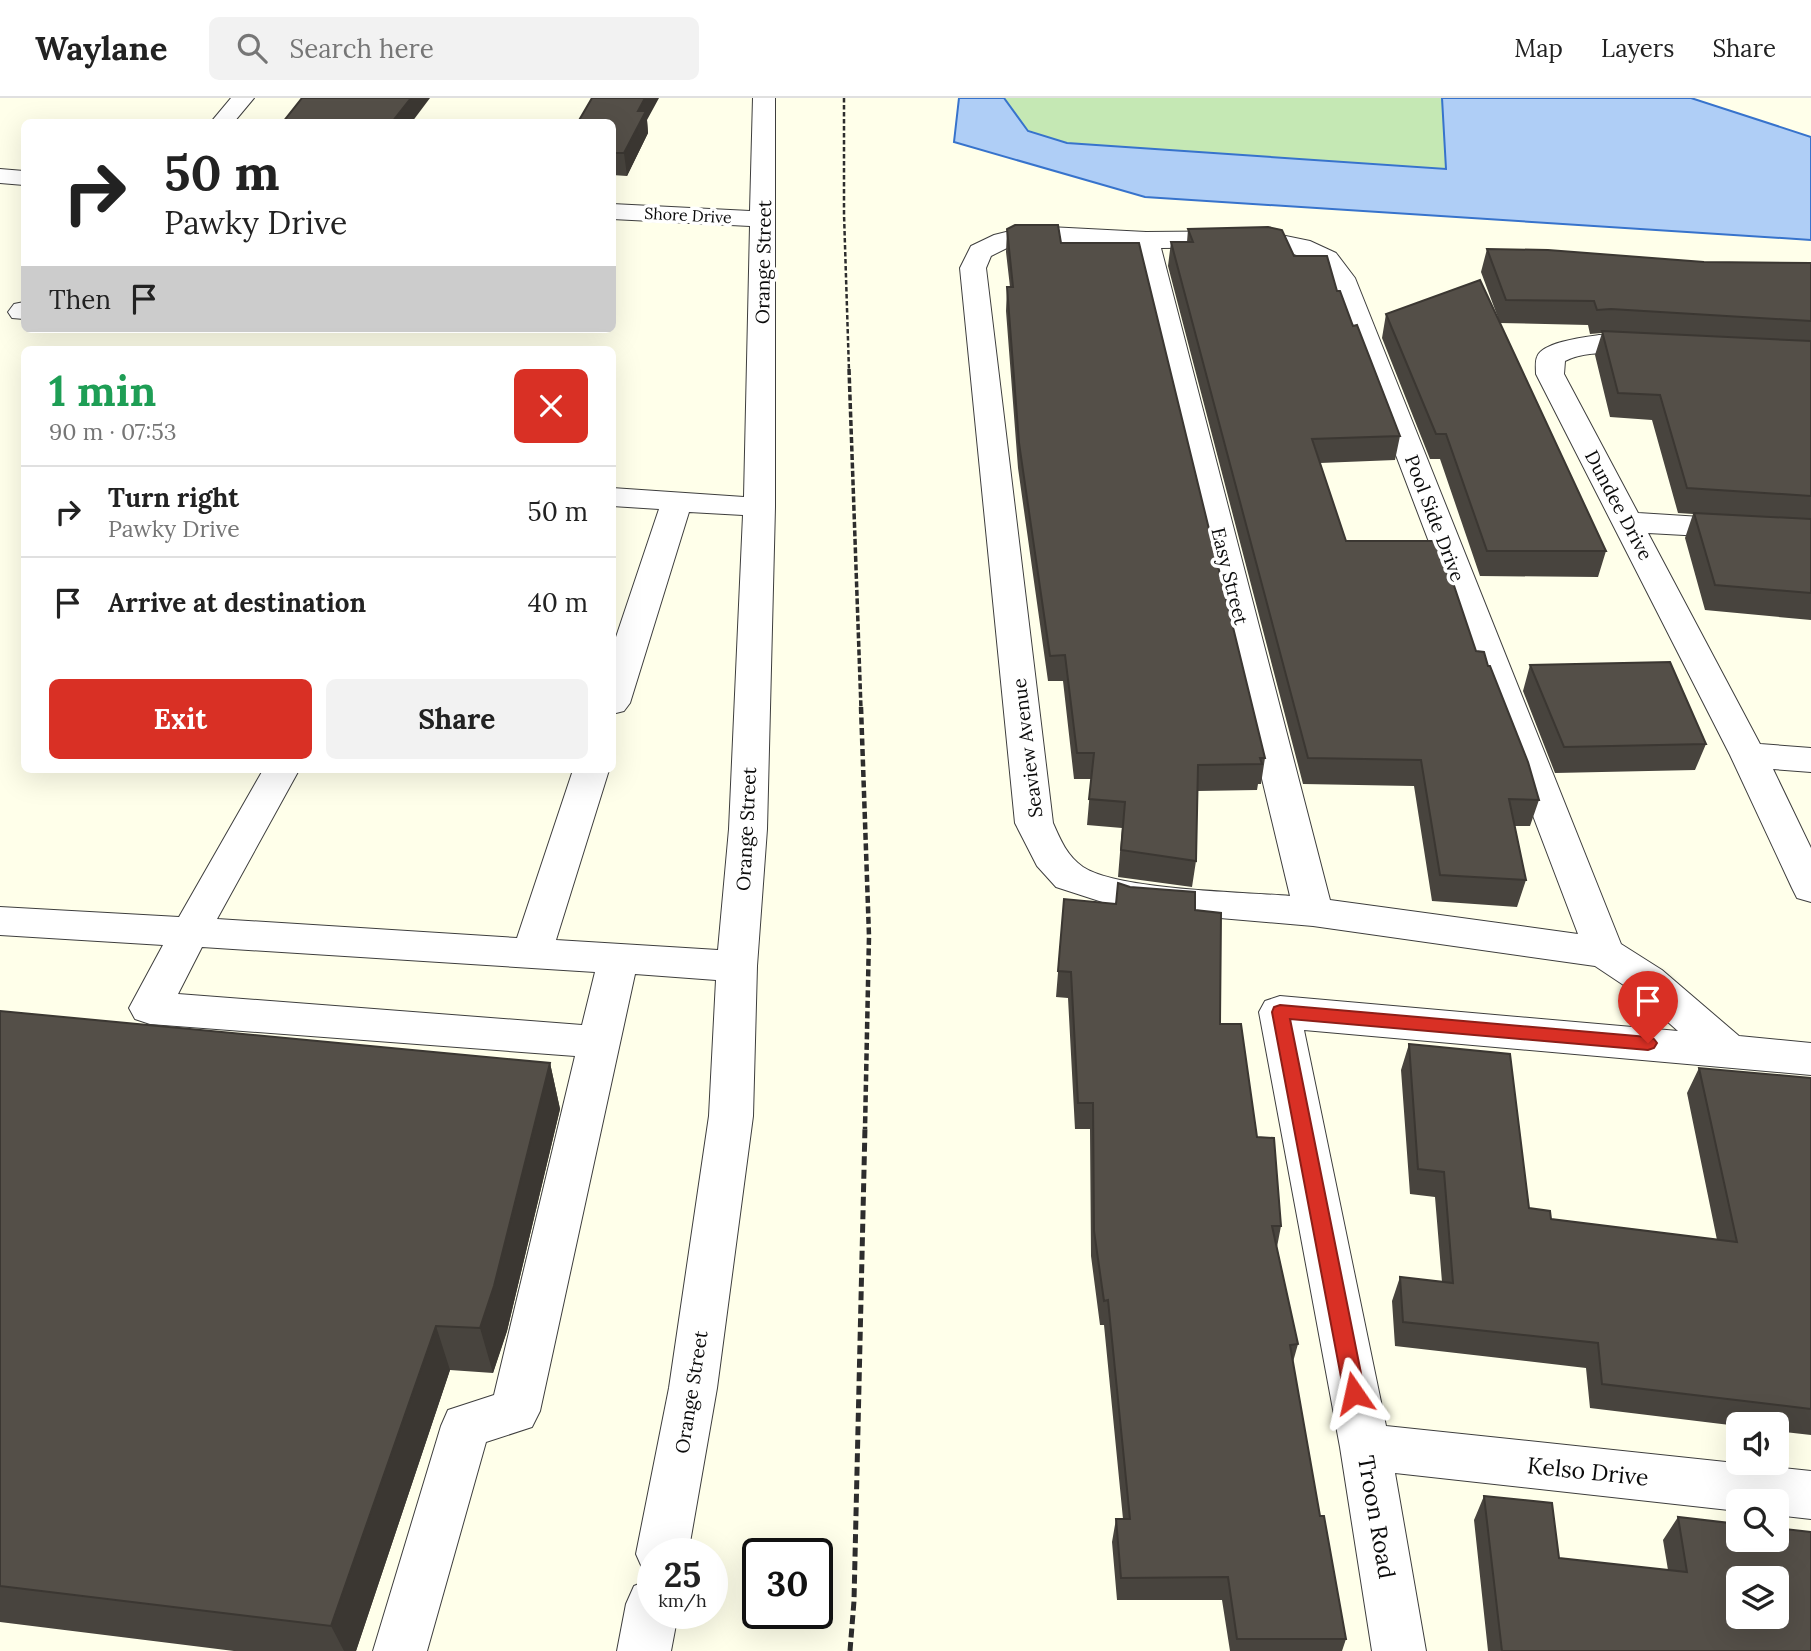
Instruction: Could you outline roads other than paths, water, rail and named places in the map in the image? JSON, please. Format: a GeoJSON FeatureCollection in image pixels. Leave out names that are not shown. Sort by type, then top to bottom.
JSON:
{"type":"FeatureCollection","features":[{"type":"Feature","properties":{"kind":"street"},"geometry":{"type":"LineString","coordinates":[[225,119],[243,98]]}},
{"type":"Feature","properties":{"kind":"street","name":"Orange Street"},"geometry":{"type":"LineString","coordinates":[[665,1538],[693,1388],[731,1116],[737,966],[748,829],[759,507],[764,98]]}},
{"type":"Feature","properties":{"kind":"street"},"geometry":{"type":"LineString","coordinates":[[0,176],[21,178]]}},
{"type":"Feature","properties":{"kind":"street","name":"Shore Drive"},"geometry":{"type":"LineString","coordinates":[[616,211],[764,219]]}},
{"type":"Feature","properties":{"kind":"street","name":"Seaview Avenue"},"geometry":{"type":"LineString","coordinates":[[1146,240],[1030,234],[1003,240],[980,251],[973,268],[1034,823],[1050,857],[1070,877],[1126,896],[1313,912],[1605,953],[1648,981],[1727,1050]]}},
{"type":"Feature","properties":{"kind":"street","name":"Pool Side Drive"},"geometry":{"type":"LineString","coordinates":[[1146,240],[1262,239],[1301,246],[1327,259],[1342,278],[1605,953]]}},
{"type":"Feature","properties":{"kind":"street","name":"Easy Street"},"geometry":{"type":"LineString","coordinates":[[1146,240],[1313,912]]}},
{"type":"Feature","properties":{"kind":"street","name":"Dundee Drive"},"geometry":{"type":"LineString","coordinates":[[1673,347],[1604,343],[1569,347],[1551,357],[1550,374],[1748,755],[1811,888]]}},
{"type":"Feature","properties":{"kind":"street"},"geometry":{"type":"LineString","coordinates":[[616,497],[759,507]]}},
{"type":"Feature","properties":{"kind":"street"},"geometry":{"type":"LineString","coordinates":[[616,691],[677,501]]}},
{"type":"Feature","properties":{"kind":"street"},"geometry":{"type":"LineString","coordinates":[[1629,522],[1811,533]]}},
{"type":"Feature","properties":{"kind":"street"},"geometry":{"type":"LineString","coordinates":[[1748,755],[1811,760]]}},
{"type":"Feature","properties":{"kind":"street"},"geometry":{"type":"LineString","coordinates":[[279,773],[150,1008],[599,1042]]}},
{"type":"Feature","properties":{"kind":"street"},"geometry":{"type":"LineString","coordinates":[[533,951],[590,773]]}},
{"type":"Feature","properties":{"kind":"street"},"geometry":{"type":"LineString","coordinates":[[0,921],[533,951],[737,966]]}},
{"type":"Feature","properties":{"kind":"street"},"geometry":{"type":"LineString","coordinates":[[400,1651],[466,1426],[515,1411],[618,958]]}},
{"type":"Feature","properties":{"kind":"street","name":"Troon Road"},"geometry":{"type":"LineString","coordinates":[[1399,1651],[1365,1447],[1280,1012],[1727,1050]]}},
{"type":"Feature","properties":{"kind":"street"},"geometry":{"type":"LineString","coordinates":[[1727,1050],[1811,1059]]}},
{"type":"Feature","properties":{"kind":"street","name":"Kelso Drive"},"geometry":{"type":"LineString","coordinates":[[1365,1447],[1811,1495]]}},
{"type":"Feature","properties":{"kind":"street"},"geometry":{"type":"LineString","coordinates":[[644,1651],[648,1629]]}},
{"type":"Feature","properties":{"kind":"water"},"geometry":{"type":"Polygon","coordinates":[[[959,98],[1004,98],[1028,131],[1067,143],[1446,169],[1442,98],[1691,98],[1811,137],[1811,240],[1145,197],[954,142],[959,98]]]}}]}
